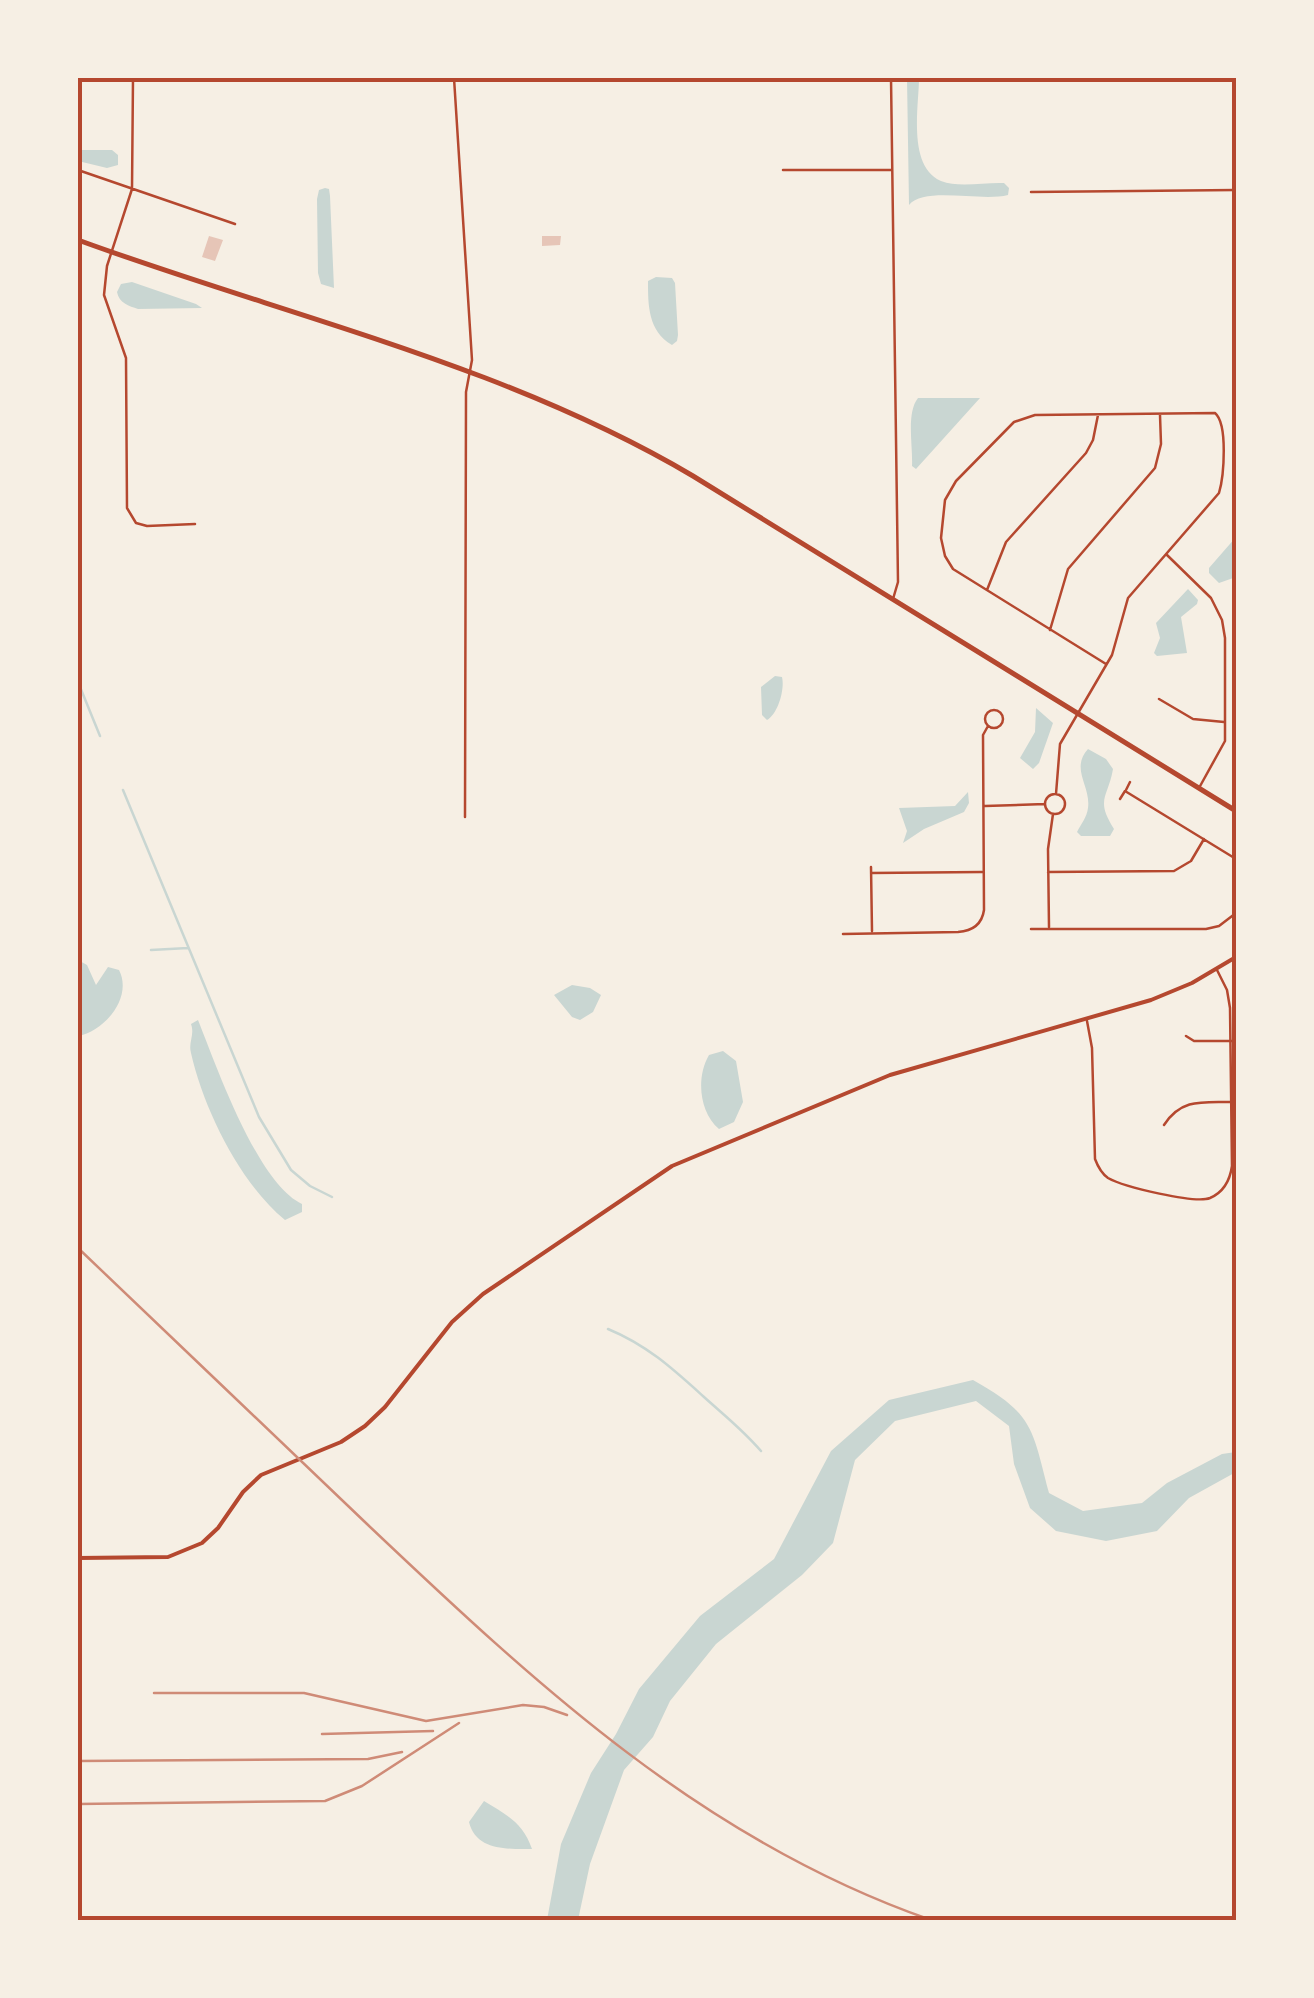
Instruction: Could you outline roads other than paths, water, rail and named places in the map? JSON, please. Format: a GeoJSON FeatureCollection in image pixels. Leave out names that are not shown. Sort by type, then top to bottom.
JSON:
{"type":"FeatureCollection","features":[{"type":"Feature","properties":{"kind":"main road"},"geometry":{"type":"LineString","coordinates":[[78,240],[549,402],[632,441],[1236,810]]}},
{"type":"Feature","properties":{"kind":"street"},"geometry":{"type":"LineString","coordinates":[[133,78],[132,189],[112,253],[104,296],[126,358],[130,516],[147,526],[195,524]]}},
{"type":"Feature","properties":{"kind":"street"},"geometry":{"type":"LineString","coordinates":[[454,78],[471,336],[466,392],[465,817]]}},
{"type":"Feature","properties":{"kind":"street"},"geometry":{"type":"LineString","coordinates":[[892,78],[898,582],[893,599]]}},
{"type":"Feature","properties":{"kind":"street"},"geometry":{"type":"LineString","coordinates":[[78,170],[235,224]]}},
{"type":"Feature","properties":{"kind":"street"},"geometry":{"type":"LineString","coordinates":[[783,170],[892,170]]}},
{"type":"Feature","properties":{"kind":"street"},"geometry":{"type":"LineString","coordinates":[[1031,192],[1236,190]]}},
{"type":"Feature","properties":{"kind":"street"},"geometry":{"type":"LineString","coordinates":[[1050,630],[1068,569],[1156,468],[1161,444],[1160,413]]}},
{"type":"Feature","properties":{"kind":"street"},"geometry":{"type":"LineString","coordinates":[[987,590],[1006,542],[1090,446],[1098,414]]}},
{"type":"Feature","properties":{"kind":"street"},"geometry":{"type":"LineString","coordinates":[[1056,794],[1060,744],[1078,714],[1115,648],[1128,598],[1219,493],[1223,481],[1220,416],[1035,415],[1014,422],[956,481],[944,500],[940,527],[944,556],[961,576],[1106,664]]}},
{"type":"Feature","properties":{"kind":"street"},"geometry":{"type":"LineString","coordinates":[[1166,554],[1212,598],[1225,638],[1223,748],[1199,788]]}},
{"type":"Feature","properties":{"kind":"street"},"geometry":{"type":"LineString","coordinates":[[1159,699],[1193,719],[1226,722]]}},
{"type":"Feature","properties":{"kind":"street"},"geometry":{"type":"LineString","coordinates":[[843,934],[970,930],[983,915],[983,736],[988,726]]}},
{"type":"Feature","properties":{"kind":"street"},"geometry":{"type":"LineString","coordinates":[[1120,798],[1130,782]]}},
{"type":"Feature","properties":{"kind":"street"},"geometry":{"type":"LineString","coordinates":[[1125,791],[1236,858]]}},
{"type":"Feature","properties":{"kind":"street"},"geometry":{"type":"LineString","coordinates":[[1045,804],[1047,798],[1056,794]]}},
{"type":"Feature","properties":{"kind":"street"},"geometry":{"type":"LineString","coordinates":[[1053,814],[1060,813],[1065,805],[1064,799],[1056,794]]}},
{"type":"Feature","properties":{"kind":"street"},"geometry":{"type":"LineString","coordinates":[[983,806],[1045,804]]}},
{"type":"Feature","properties":{"kind":"street"},"geometry":{"type":"LineString","coordinates":[[1045,804],[1053,814],[1049,929]]}},
{"type":"Feature","properties":{"kind":"street"},"geometry":{"type":"LineString","coordinates":[[1048,872],[1174,871],[1191,862],[1204,838]]}},
{"type":"Feature","properties":{"kind":"street"},"geometry":{"type":"LineString","coordinates":[[872,933],[871,870],[984,872]]}},
{"type":"Feature","properties":{"kind":"street"},"geometry":{"type":"LineString","coordinates":[[1031,929],[1206,929],[1219,926],[1236,913]]}},
{"type":"Feature","properties":{"kind":"street"},"geometry":{"type":"LineString","coordinates":[[78,1558],[168,1556],[202,1543],[261,1475],[341,1442],[365,1426],[385,1407],[452,1322],[500,1281],[684,1160],[890,1075],[1151,1000],[1236,957]]}},
{"type":"Feature","properties":{"kind":"street"},"geometry":{"type":"LineString","coordinates":[[1086,1020],[1092,1048],[1094,1159],[1098,1172],[1119,1183],[1205,1200],[1225,1186],[1234,1145],[1234,1041],[1229,1000],[1216,969]]}},
{"type":"Feature","properties":{"kind":"street"},"geometry":{"type":"LineString","coordinates":[[1186,1036],[1194,1041],[1234,1041]]}},
{"type":"Feature","properties":{"kind":"street"},"geometry":{"type":"LineString","coordinates":[[1164,1125],[1186,1104],[1231,1102]]}},
{"type":"Feature","properties":{"kind":"street"},"geometry":{"type":"LineString","coordinates":[[1225,1186],[1231,1191]]}},
{"type":"Feature","properties":{"kind":"waterway"},"geometry":{"type":"LineString","coordinates":[[78,682],[100,736]]}},
{"type":"Feature","properties":{"kind":"waterway"},"geometry":{"type":"LineString","coordinates":[[123,790],[259,1117],[291,1170],[332,1197]]}},
{"type":"Feature","properties":{"kind":"waterway"},"geometry":{"type":"LineString","coordinates":[[151,950],[188,948]]}},
{"type":"Feature","properties":{"kind":"waterway"},"geometry":{"type":"LineString","coordinates":[[608,1329],[635,1342],[670,1367],[761,1451]]}},
{"type":"Feature","properties":{"kind":"railway"},"geometry":{"type":"LineString","coordinates":[[78,1248],[495,1643],[628,1753],[771,1848],[849,1887],[931,1920]]}},
{"type":"Feature","properties":{"kind":"railway"},"geometry":{"type":"LineString","coordinates":[[154,1693],[304,1693],[426,1721],[523,1705],[567,1715]]}},
{"type":"Feature","properties":{"kind":"railway"},"geometry":{"type":"LineString","coordinates":[[78,1804],[325,1801],[362,1786],[459,1723]]}},
{"type":"Feature","properties":{"kind":"railway"},"geometry":{"type":"LineString","coordinates":[[322,1734],[433,1731]]}},
{"type":"Feature","properties":{"kind":"railway"},"geometry":{"type":"LineString","coordinates":[[78,1761],[368,1759],[402,1752]]}}]}
